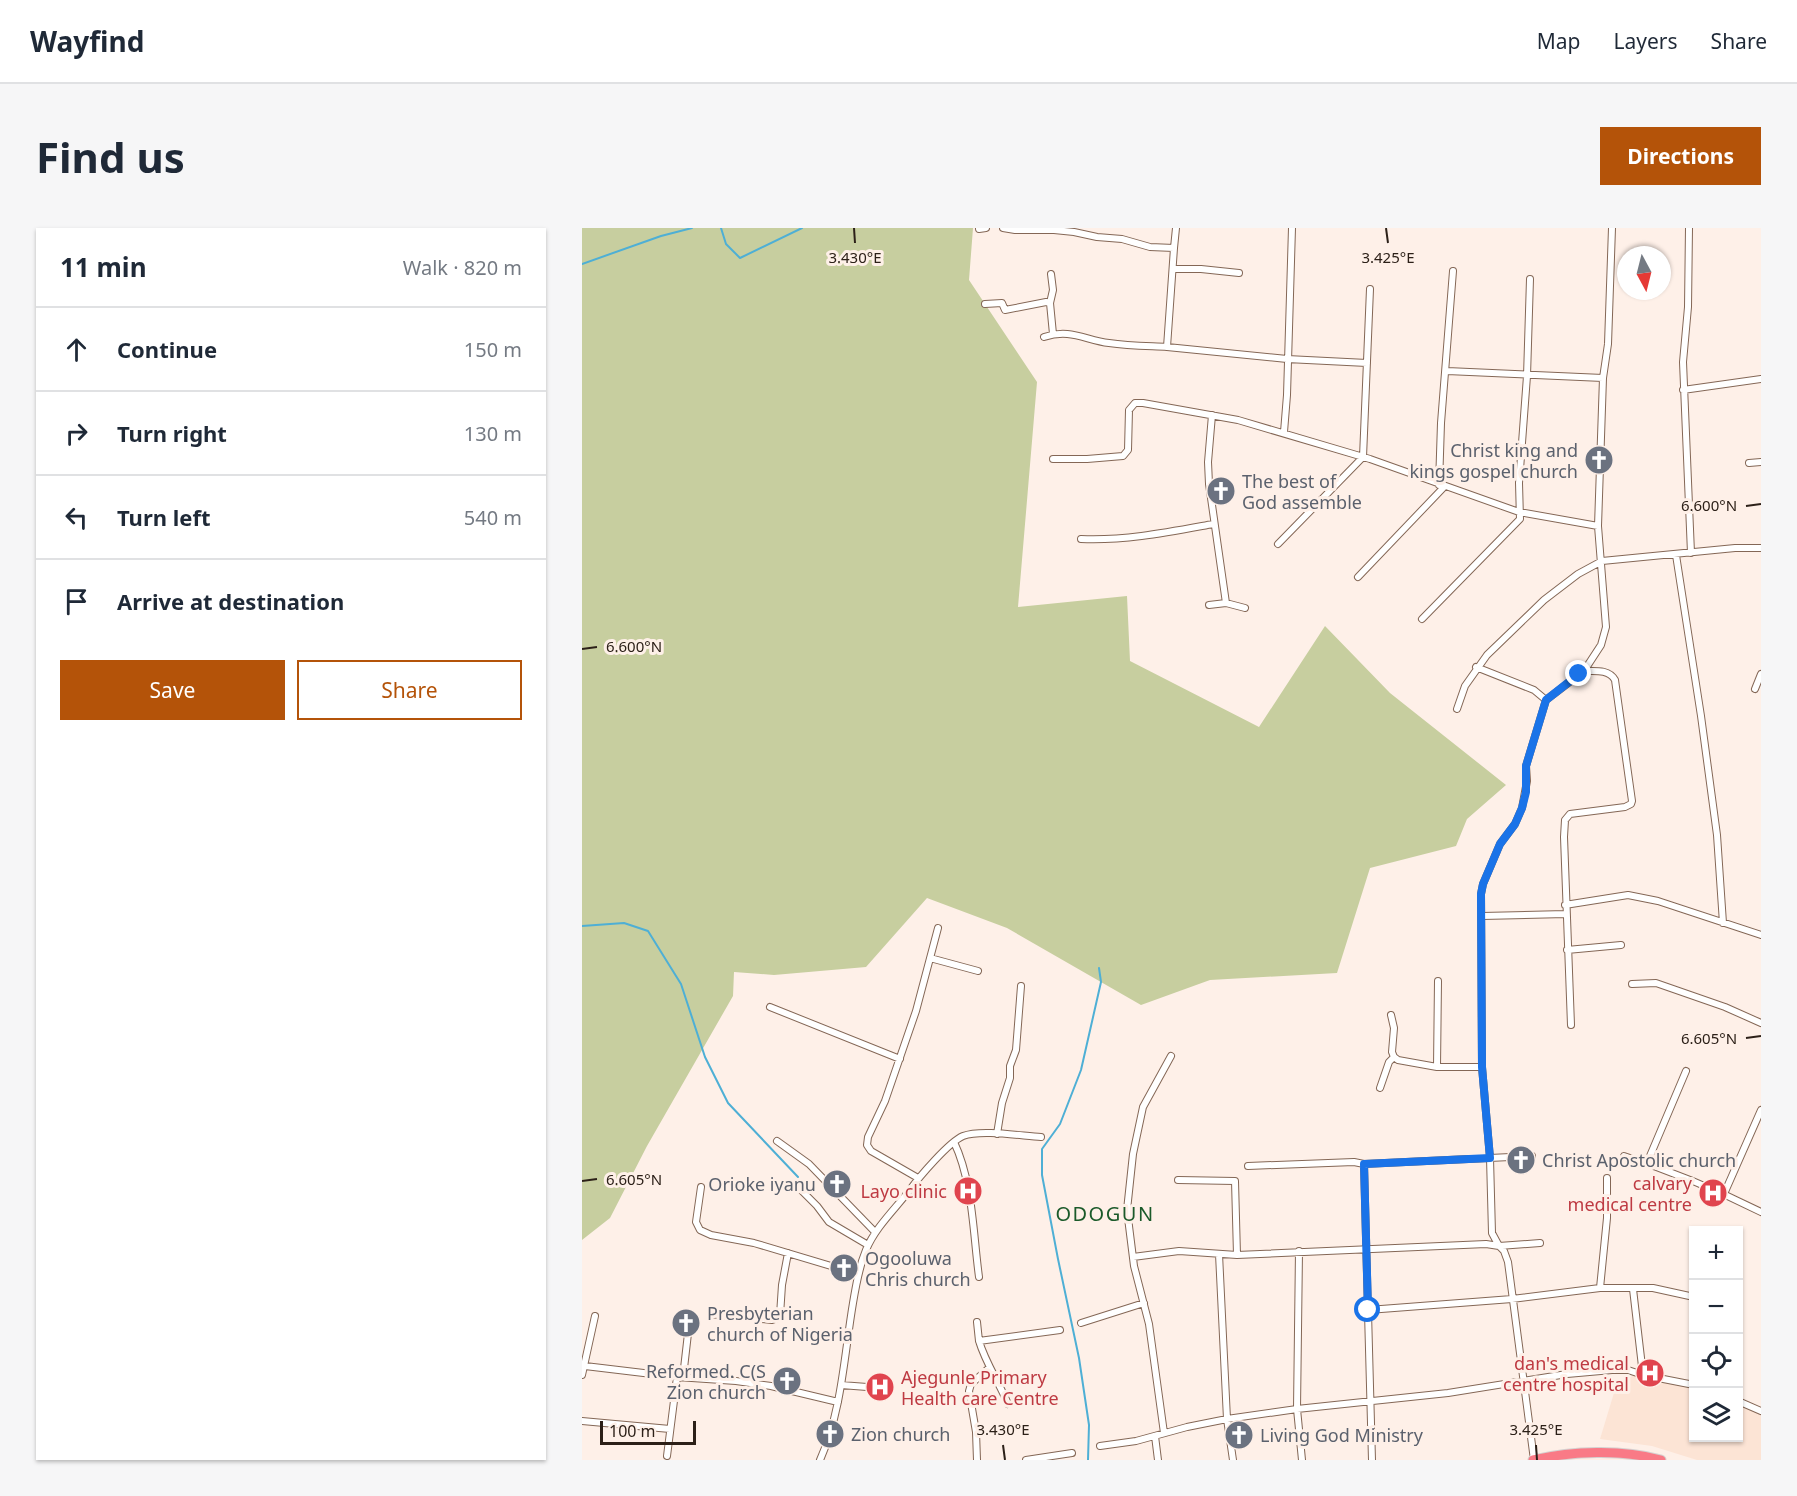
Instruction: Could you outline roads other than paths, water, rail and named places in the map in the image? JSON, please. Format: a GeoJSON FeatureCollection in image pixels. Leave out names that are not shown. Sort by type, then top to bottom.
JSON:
{"type":"FeatureCollection","features":[{"type":"Feature","properties":{"kind":"highway"},"geometry":{"type":"LineString","coordinates":[[1534,1460],[1603,1453],[1629,1454],[1661,1460]]}},
{"type":"Feature","properties":{"kind":"street"},"geometry":{"type":"LineString","coordinates":[[1003,228],[1074,232],[1122,239],[1150,247],[1174,248]]}},
{"type":"Feature","properties":{"kind":"street"},"geometry":{"type":"LineString","coordinates":[[1167,347],[1176,228]]}},
{"type":"Feature","properties":{"kind":"street"},"geometry":{"type":"LineString","coordinates":[[1284,432],[1292,228]]}},
{"type":"Feature","properties":{"kind":"street"},"geometry":{"type":"LineString","coordinates":[[1534,1460],[1508,1262],[1504,1251],[1492,1233],[1490,1158],[1482,1067],[1481,901],[1483,884],[1500,844],[1515,824],[1522,808],[1526,792],[1526,766],[1546,700],[1584,671],[1601,645],[1606,627],[1598,526],[1603,378],[1608,344],[1612,228]]}},
{"type":"Feature","properties":{"kind":"street"},"geometry":{"type":"LineString","coordinates":[[1689,228],[1688,307],[1683,390],[1691,553]]}},
{"type":"Feature","properties":{"kind":"street"},"geometry":{"type":"LineString","coordinates":[[1174,269],[1239,273]]}},
{"type":"Feature","properties":{"kind":"street"},"geometry":{"type":"LineString","coordinates":[[1358,577],[1442,486],[1442,423],[1453,270]]}},
{"type":"Feature","properties":{"kind":"street"},"geometry":{"type":"LineString","coordinates":[[1051,274],[1053,290],[1050,303],[1053,334]]}},
{"type":"Feature","properties":{"kind":"street"},"geometry":{"type":"LineString","coordinates":[[1422,620],[1520,519],[1519,483],[1527,376],[1530,279]]}},
{"type":"Feature","properties":{"kind":"street"},"geometry":{"type":"LineString","coordinates":[[1278,544],[1363,457],[1370,290]]}},
{"type":"Feature","properties":{"kind":"street"},"geometry":{"type":"LineString","coordinates":[[985,304],[1002,303],[1005,310],[1050,303]]}},
{"type":"Feature","properties":{"kind":"street"},"geometry":{"type":"LineString","coordinates":[[1044,337],[1053,334],[1085,336],[1111,343],[1287,359],[1367,363]]}},
{"type":"Feature","properties":{"kind":"street"},"geometry":{"type":"LineString","coordinates":[[1447,371],[1603,378]]}},
{"type":"Feature","properties":{"kind":"street"},"geometry":{"type":"LineString","coordinates":[[1683,390],[1761,379]]}},
{"type":"Feature","properties":{"kind":"street"},"geometry":{"type":"LineString","coordinates":[[1053,459],[1123,456],[1128,450],[1129,410],[1135,403],[1143,403],[1212,415],[1284,432],[1520,512],[1598,526]]}},
{"type":"Feature","properties":{"kind":"street"},"geometry":{"type":"LineString","coordinates":[[1212,415],[1208,462],[1213,524],[1226,603]]}},
{"type":"Feature","properties":{"kind":"street"},"geometry":{"type":"LineString","coordinates":[[1749,463],[1761,462]]}},
{"type":"Feature","properties":{"kind":"street"},"geometry":{"type":"LineString","coordinates":[[1081,539],[1104,540],[1145,536],[1213,524]]}},
{"type":"Feature","properties":{"kind":"street"},"geometry":{"type":"LineString","coordinates":[[1456,709],[1476,667],[1513,628],[1578,574],[1602,561],[1735,548],[1761,548]]}},
{"type":"Feature","properties":{"kind":"street"},"geometry":{"type":"LineString","coordinates":[[1676,555],[1713,803],[1723,923]]}},
{"type":"Feature","properties":{"kind":"street"},"geometry":{"type":"LineString","coordinates":[[1209,605],[1226,603],[1245,608]]}},
{"type":"Feature","properties":{"kind":"street"},"geometry":{"type":"LineString","coordinates":[[1476,667],[1534,690],[1546,700]]}},
{"type":"Feature","properties":{"kind":"street"},"geometry":{"type":"LineString","coordinates":[[1571,1025],[1564,837],[1567,816],[1580,812],[1625,807],[1632,801],[1614,676],[1606,672],[1584,671]]}},
{"type":"Feature","properties":{"kind":"street"},"geometry":{"type":"LineString","coordinates":[[1755,689],[1761,674]]}},
{"type":"Feature","properties":{"kind":"street"},"geometry":{"type":"LineString","coordinates":[[1566,905],[1628,895],[1658,901],[1761,935]]}},
{"type":"Feature","properties":{"kind":"street"},"geometry":{"type":"LineString","coordinates":[[1482,916],[1566,914]]}},
{"type":"Feature","properties":{"kind":"street"},"geometry":{"type":"LineString","coordinates":[[918,1178],[871,1151],[867,1145],[868,1137],[885,1101],[916,1011],[938,928]]}},
{"type":"Feature","properties":{"kind":"street"},"geometry":{"type":"LineString","coordinates":[[1567,950],[1621,945]]}},
{"type":"Feature","properties":{"kind":"street"},"geometry":{"type":"LineString","coordinates":[[930,958],[978,971]]}},
{"type":"Feature","properties":{"kind":"street"},"geometry":{"type":"LineString","coordinates":[[1437,1067],[1438,981]]}},
{"type":"Feature","properties":{"kind":"street"},"geometry":{"type":"LineString","coordinates":[[1632,984],[1656,983],[1725,1007],[1761,1023]]}},
{"type":"Feature","properties":{"kind":"street"},"geometry":{"type":"LineString","coordinates":[[997,1134],[1002,1103],[1009,1083],[1010,1066],[1017,1050],[1021,986]]}},
{"type":"Feature","properties":{"kind":"street"},"geometry":{"type":"LineString","coordinates":[[770,1007],[900,1059]]}},
{"type":"Feature","properties":{"kind":"street"},"geometry":{"type":"LineString","coordinates":[[1390,1016],[1394,1028],[1392,1052],[1394,1057],[1437,1067],[1482,1067]]}},
{"type":"Feature","properties":{"kind":"street"},"geometry":{"type":"LineString","coordinates":[[1164,1433],[1149,1324],[1133,1257],[1127,1210],[1136,1133],[1143,1107],[1171,1056]]}},
{"type":"Feature","properties":{"kind":"street"},"geometry":{"type":"LineString","coordinates":[[1380,1088],[1389,1062],[1394,1057]]}},
{"type":"Feature","properties":{"kind":"street"},"geometry":{"type":"LineString","coordinates":[[1647,1163],[1686,1071]]}},
{"type":"Feature","properties":{"kind":"street"},"geometry":{"type":"LineString","coordinates":[[1724,1194],[1761,1110]]}},
{"type":"Feature","properties":{"kind":"street"},"geometry":{"type":"LineString","coordinates":[[820,1460],[827,1444],[838,1402],[858,1274],[875,1232],[918,1178],[963,1136],[997,1134],[1041,1137]]}},
{"type":"Feature","properties":{"kind":"street"},"geometry":{"type":"LineString","coordinates":[[777,1141],[809,1164],[875,1232]]}},
{"type":"Feature","properties":{"kind":"street"},"geometry":{"type":"LineString","coordinates":[[954,1142],[962,1158],[979,1277]]}},
{"type":"Feature","properties":{"kind":"street"},"geometry":{"type":"LineString","coordinates":[[1248,1166],[1354,1162],[1364,1164],[1532,1156]]}},
{"type":"Feature","properties":{"kind":"street"},"geometry":{"type":"LineString","coordinates":[[1624,1156],[1724,1194],[1761,1212]]}},
{"type":"Feature","properties":{"kind":"street"},"geometry":{"type":"LineString","coordinates":[[1364,1164],[1372,1460]]}},
{"type":"Feature","properties":{"kind":"street"},"geometry":{"type":"LineString","coordinates":[[1600,1288],[1607,1218],[1607,1178]]}},
{"type":"Feature","properties":{"kind":"street"},"geometry":{"type":"LineString","coordinates":[[1178,1180],[1235,1181],[1237,1255]]}},
{"type":"Feature","properties":{"kind":"street"},"geometry":{"type":"LineString","coordinates":[[701,1187],[696,1222],[700,1230],[711,1235],[754,1243],[858,1274]]}},
{"type":"Feature","properties":{"kind":"street"},"geometry":{"type":"LineString","coordinates":[[801,1190],[829,1222],[868,1245]]}},
{"type":"Feature","properties":{"kind":"street"},"geometry":{"type":"LineString","coordinates":[[1133,1257],[1179,1251],[1237,1255],[1540,1243]]}},
{"type":"Feature","properties":{"kind":"street"},"geometry":{"type":"LineString","coordinates":[[1299,1251],[1297,1409],[1302,1460]]}},
{"type":"Feature","properties":{"kind":"street"},"geometry":{"type":"LineString","coordinates":[[710,1314],[772,1320],[778,1318],[788,1253]]}},
{"type":"Feature","properties":{"kind":"street"},"geometry":{"type":"LineString","coordinates":[[1219,1254],[1227,1419],[1233,1460]]}},
{"type":"Feature","properties":{"kind":"street"},"geometry":{"type":"LineString","coordinates":[[1368,1310],[1512,1299],[1600,1288],[1653,1288],[1689,1296]]}},
{"type":"Feature","properties":{"kind":"street"},"geometry":{"type":"LineString","coordinates":[[1633,1289],[1643,1375]]}},
{"type":"Feature","properties":{"kind":"street"},"geometry":{"type":"LineString","coordinates":[[1081,1323],[1144,1303]]}},
{"type":"Feature","properties":{"kind":"street"},"geometry":{"type":"LineString","coordinates":[[582,1375],[595,1316]]}},
{"type":"Feature","properties":{"kind":"street"},"geometry":{"type":"LineString","coordinates":[[667,1456],[690,1316]]}},
{"type":"Feature","properties":{"kind":"street"},"geometry":{"type":"LineString","coordinates":[[977,1322],[979,1341],[989,1368],[999,1381],[1008,1404]]}},
{"type":"Feature","properties":{"kind":"street"},"geometry":{"type":"LineString","coordinates":[[979,1341],[1060,1330]]}},
{"type":"Feature","properties":{"kind":"street"},"geometry":{"type":"LineString","coordinates":[[585,1366],[771,1386],[838,1402]]}},
{"type":"Feature","properties":{"kind":"street"},"geometry":{"type":"LineString","coordinates":[[977,1460],[976,1432],[969,1391],[971,1384],[989,1368]]}},
{"type":"Feature","properties":{"kind":"street"},"geometry":{"type":"LineString","coordinates":[[1100,1446],[1136,1442],[1164,1433],[1227,1419],[1524,1382],[1567,1374],[1628,1370],[1689,1384]]}},
{"type":"Feature","properties":{"kind":"street"},"geometry":{"type":"LineString","coordinates":[[841,1385],[889,1386]]}},
{"type":"Feature","properties":{"kind":"street"},"geometry":{"type":"LineString","coordinates":[[1743,1403],[1761,1411]]}},
{"type":"Feature","properties":{"kind":"street"},"geometry":{"type":"LineString","coordinates":[[582,1421],[670,1429]]}},
{"type":"Feature","properties":{"kind":"street"},"geometry":{"type":"LineString","coordinates":[[1155,1436],[1158,1460]]}},
{"type":"Feature","properties":{"kind":"street"},"geometry":{"type":"LineString","coordinates":[[1026,1460],[1072,1453]]}},
{"type":"Feature","properties":{"kind":"waterway"},"geometry":{"type":"LineString","coordinates":[[582,264],[661,236],[692,228]]}},
{"type":"Feature","properties":{"kind":"waterway"},"geometry":{"type":"LineString","coordinates":[[721,228],[726,244],[740,258],[802,228]]}},
{"type":"Feature","properties":{"kind":"waterway"},"geometry":{"type":"LineString","coordinates":[[582,926],[624,923],[648,931],[681,984],[705,1057],[728,1103],[798,1177]]}},
{"type":"Feature","properties":{"kind":"waterway"},"geometry":{"type":"LineString","coordinates":[[1088,1460],[1089,1425],[1079,1358],[1042,1175],[1042,1149],[1060,1124],[1081,1070],[1101,982],[1099,968]]}},
{"type":"Feature","properties":{"kind":"place","name":"Christ king and kings gospel church"},"geometry":{"type":"Point","coordinates":[1599,460]}},
{"type":"Feature","properties":{"kind":"place","name":"The best of God assemble"},"geometry":{"type":"Point","coordinates":[1221,491]}},
{"type":"Feature","properties":{"kind":"place","name":"Christ Apostolic church"},"geometry":{"type":"Point","coordinates":[1521,1160]}},
{"type":"Feature","properties":{"kind":"place","name":"Orioke iyanu"},"geometry":{"type":"Point","coordinates":[837,1184]}},
{"type":"Feature","properties":{"kind":"place","name":"Layo clinic"},"geometry":{"type":"Point","coordinates":[968,1191]}},
{"type":"Feature","properties":{"kind":"place","name":"calvary medical centre"},"geometry":{"type":"Point","coordinates":[1713,1193]}},
{"type":"Feature","properties":{"kind":"place","name":"Ogooluwa Chris church"},"geometry":{"type":"Point","coordinates":[844,1268]}},
{"type":"Feature","properties":{"kind":"place","name":"Presbyterian church of Nigeria"},"geometry":{"type":"Point","coordinates":[686,1323]}},
{"type":"Feature","properties":{"kind":"place","name":"dan's medical centre hospital"},"geometry":{"type":"Point","coordinates":[1650,1373]}},
{"type":"Feature","properties":{"kind":"place","name":"Reformed. C(S Zion church"},"geometry":{"type":"Point","coordinates":[787,1381]}},
{"type":"Feature","properties":{"kind":"place","name":"Ajegunle Primary Health care Centre"},"geometry":{"type":"Point","coordinates":[880,1387]}},
{"type":"Feature","properties":{"kind":"place","name":"Zion church"},"geometry":{"type":"Point","coordinates":[830,1434]}},
{"type":"Feature","properties":{"kind":"place","name":"Living God Ministry"},"geometry":{"type":"Point","coordinates":[1239,1435]}},
{"type":"Feature","properties":{"kind":"district","name":"ODOGUN"},"geometry":{"type":"Point","coordinates":[1105,1213]}}]}
